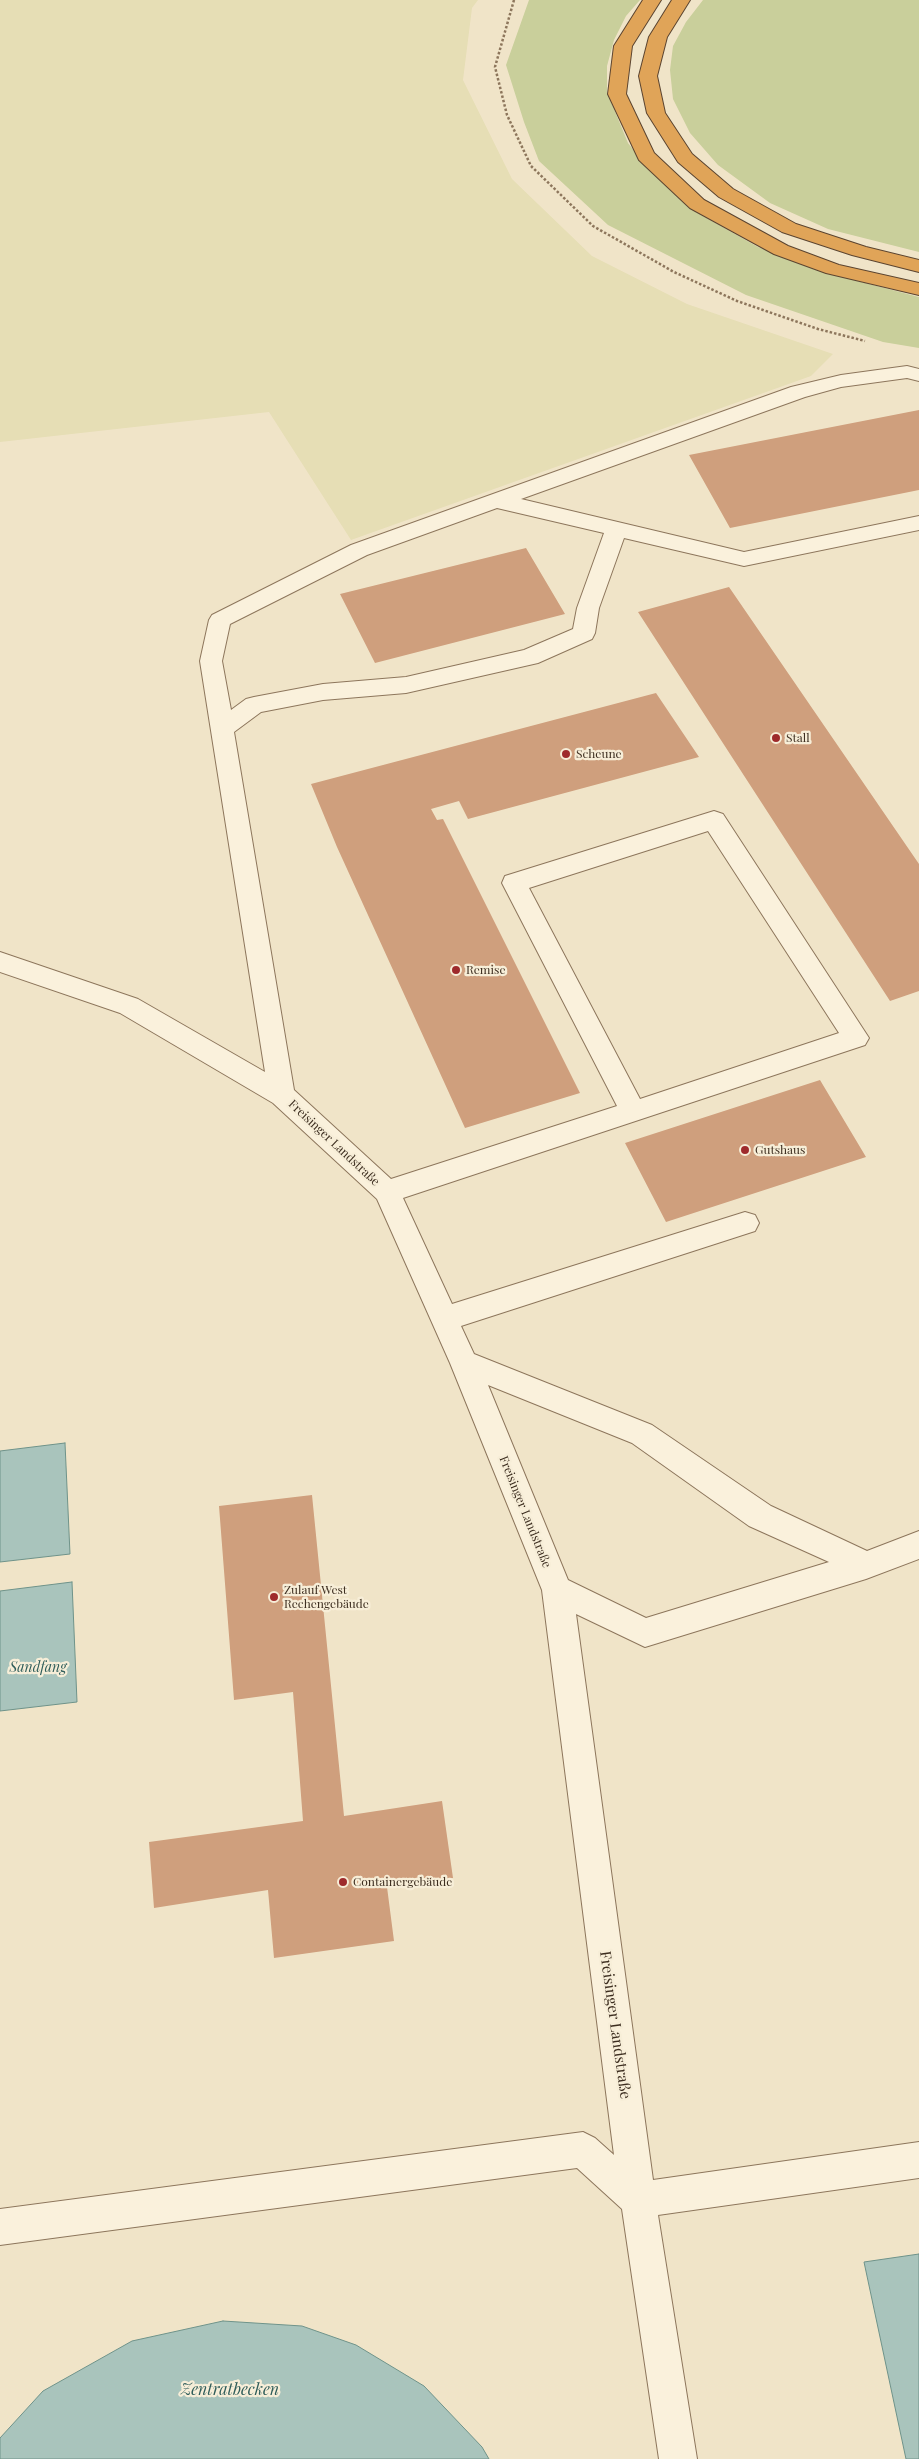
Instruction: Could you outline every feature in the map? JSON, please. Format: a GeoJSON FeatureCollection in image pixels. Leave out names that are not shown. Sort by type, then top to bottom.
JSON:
{"type":"FeatureCollection","features":[{"type":"Feature","properties":{"kind":"highway"},"geometry":{"type":"LineString","coordinates":[[652,0],[623,46],[617,94],[646,156],[697,204],[781,250],[833,269],[919,289]]}},
{"type":"Feature","properties":{"kind":"highway"},"geometry":{"type":"LineString","coordinates":[[681,0],[658,37],[648,76],[656,113],[685,158],[726,193],[789,228],[859,251],[919,266]]}},
{"type":"Feature","properties":{"kind":"lane"},"geometry":{"type":"LineString","coordinates":[[282,1095],[211,661],[220,620],[360,550],[798,392],[841,381],[908,372],[919,375]]}},
{"type":"Feature","properties":{"kind":"lane"},"geometry":{"type":"LineString","coordinates":[[498,501],[744,558],[919,523]]}},
{"type":"Feature","properties":{"kind":"lane"},"geometry":{"type":"LineString","coordinates":[[222,729],[254,705],[323,692],[406,685],[530,657],[584,633],[588,608],[616,529]]}},
{"type":"Feature","properties":{"kind":"lane"},"geometry":{"type":"LineString","coordinates":[[387,1192],[633,1112],[856,1038],[714,820],[514,883],[633,1112]]}},
{"type":"Feature","properties":{"kind":"lane","name":"Freisinger Landstraße"},"geometry":{"type":"LineString","coordinates":[[0,962],[129,1006],[282,1095],[387,1192],[464,1363],[557,1590],[638,2200],[678,2459]]}},
{"type":"Feature","properties":{"kind":"lane"},"geometry":{"type":"LineString","coordinates":[[444,1319],[745,1223]]}},
{"type":"Feature","properties":{"kind":"lane"},"geometry":{"type":"LineString","coordinates":[[464,1363],[642,1434],[760,1516],[866,1565]]}},
{"type":"Feature","properties":{"kind":"lane"},"geometry":{"type":"LineString","coordinates":[[557,1590],[645,1633],[866,1565],[919,1545]]}},
{"type":"Feature","properties":{"kind":"lane"},"geometry":{"type":"LineString","coordinates":[[0,2227],[583,2150],[638,2200],[919,2160]]}},
{"type":"Feature","properties":{"kind":"path"},"geometry":{"type":"LineString","coordinates":[[514,0],[495,67],[507,115],[532,166],[593,226],[674,272],[737,301],[818,329],[873,343]]}},
{"type":"Feature","properties":{"kind":"shaded area"},"geometry":{"type":"Polygon","coordinates":[[[0,0],[478,0],[472,8],[463,80],[512,179],[592,256],[687,304],[833,354],[811,376],[351,540],[269,412],[0,442],[0,0]]]}},
{"type":"Feature","properties":{"kind":"green space"},"geometry":{"type":"Polygon","coordinates":[[[529,0],[640,0],[626,16],[614,40],[607,66],[607,92],[628,143],[652,173],[696,212],[758,247],[823,272],[919,297],[919,348],[883,342],[746,295],[608,225],[539,161],[524,122],[506,65],[529,0]]]}},
{"type":"Feature","properties":{"kind":"green space"},"geometry":{"type":"Polygon","coordinates":[[[703,0],[919,0],[919,252],[828,229],[770,203],[718,165],[690,133],[673,99],[670,70],[673,46],[686,22],[703,0]]]}},
{"type":"Feature","properties":{"kind":"water"},"geometry":{"type":"Polygon","coordinates":[[[65,1443],[70,1554],[0,1562],[0,1451],[65,1443]]]}},
{"type":"Feature","properties":{"kind":"water","name":"Sandfang"},"geometry":{"type":"Polygon","coordinates":[[[72,1582],[77,1702],[0,1711],[0,1591],[72,1582]]]}},
{"type":"Feature","properties":{"kind":"water"},"geometry":{"type":"Polygon","coordinates":[[[919,2254],[919,2459],[906,2459],[864,2262],[919,2254]]]}},
{"type":"Feature","properties":{"kind":"water","name":"Zentratbecken"},"geometry":{"type":"Polygon","coordinates":[[[223,2321],[302,2326],[356,2345],[424,2386],[482,2447],[489,2459],[0,2459],[0,2438],[43,2391],[132,2341],[223,2321]]]}},
{"type":"Feature","properties":{"kind":"building"},"geometry":{"type":"Polygon","coordinates":[[[919,410],[919,490],[730,528],[689,455],[919,410]]]}},
{"type":"Feature","properties":{"kind":"building"},"geometry":{"type":"Polygon","coordinates":[[[526,548],[565,614],[375,663],[340,594],[526,548]]]}},
{"type":"Feature","properties":{"kind":"building","name":"Stall"},"geometry":{"type":"Polygon","coordinates":[[[729,587],[919,864],[919,991],[890,1001],[638,612],[729,587]]]}},
{"type":"Feature","properties":{"kind":"building"},"geometry":{"type":"Polygon","coordinates":[[[656,693],[699,757],[468,819],[459,801],[431,809],[437,820],[443,819],[580,1093],[465,1128],[337,847],[311,784],[656,693]]]}},
{"type":"Feature","properties":{"kind":"building","name":"Gutshaus"},"geometry":{"type":"Polygon","coordinates":[[[820,1080],[866,1157],[666,1222],[625,1143],[820,1080]]]}},
{"type":"Feature","properties":{"kind":"building"},"geometry":{"type":"Polygon","coordinates":[[[312,1495],[344,1816],[442,1801],[453,1878],[387,1887],[394,1941],[274,1958],[268,1890],[154,1908],[149,1842],[303,1821],[293,1692],[234,1700],[219,1506],[312,1495]]]}},
{"type":"Feature","properties":{"kind":"place","name":"Stall"},"geometry":{"type":"Point","coordinates":[776,738]}},
{"type":"Feature","properties":{"kind":"place","name":"Scheune"},"geometry":{"type":"Point","coordinates":[566,754]}},
{"type":"Feature","properties":{"kind":"place","name":"Remise"},"geometry":{"type":"Point","coordinates":[456,970]}},
{"type":"Feature","properties":{"kind":"place","name":"Gutshaus"},"geometry":{"type":"Point","coordinates":[745,1150]}},
{"type":"Feature","properties":{"kind":"place","name":"Zulauf West Rechengebäude"},"geometry":{"type":"Point","coordinates":[274,1597]}},
{"type":"Feature","properties":{"kind":"place","name":"Containergebäude"},"geometry":{"type":"Point","coordinates":[343,1882]}}]}
